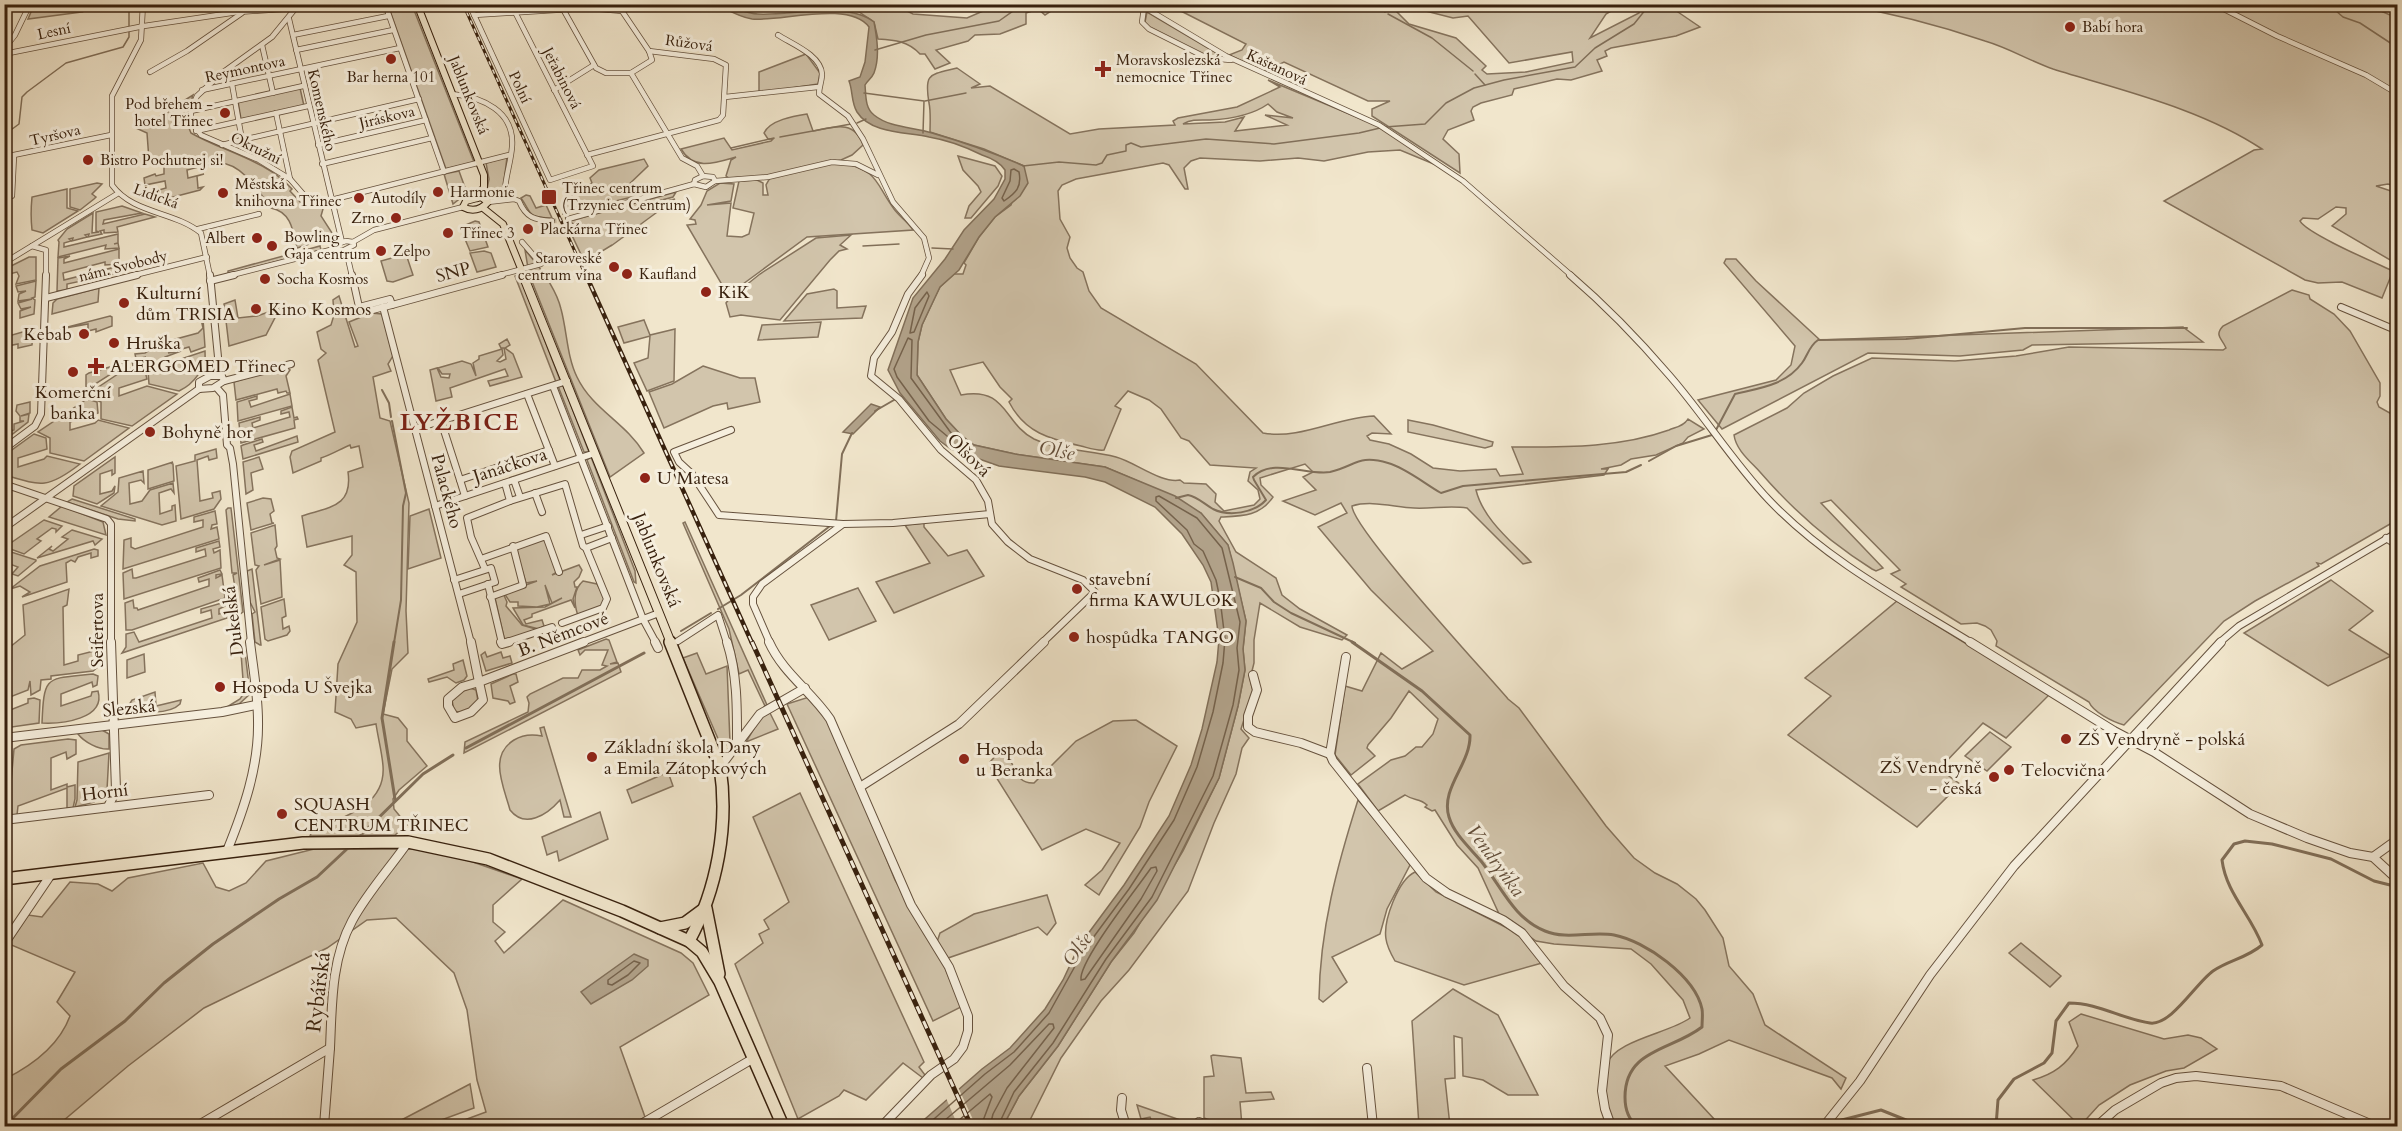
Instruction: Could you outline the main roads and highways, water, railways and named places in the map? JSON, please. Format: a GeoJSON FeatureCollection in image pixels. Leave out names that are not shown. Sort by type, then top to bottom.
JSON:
{"type":"FeatureCollection","features":[{"type":"Feature","properties":{"kind":"main road","name":"Jablunkovská"},"geometry":{"type":"LineString","coordinates":[[417,4],[480,163],[485,182],[477,198],[484,198],[485,205],[503,224],[523,269],[720,767],[724,785],[723,813],[705,907],[689,941]]}},
{"type":"Feature","properties":{"kind":"main road"},"geometry":{"type":"LineString","coordinates":[[477,198],[466,201],[463,207],[470,210],[485,205]]}},
{"type":"Feature","properties":{"kind":"main road"},"geometry":{"type":"LineString","coordinates":[[4,879],[303,843],[408,842],[465,852],[488,859],[568,888],[689,941],[702,952],[720,982],[783,1126]]}},
{"type":"Feature","properties":{"kind":"main road"},"geometry":{"type":"LineString","coordinates":[[660,928],[685,923],[705,907],[720,982]]}},
{"type":"Feature","properties":{"kind":"water"},"geometry":{"type":"Polygon","coordinates":[[[718,5],[758,14],[835,11],[863,16],[874,22],[877,41],[876,67],[865,85],[867,105],[874,115],[887,122],[955,140],[1024,166],[1028,183],[1020,196],[995,217],[979,237],[959,270],[940,287],[922,325],[918,342],[917,375],[946,419],[974,445],[1015,454],[1105,467],[1175,496],[1201,513],[1228,545],[1233,563],[1246,621],[1243,649],[1245,670],[1219,778],[1157,900],[1111,962],[1058,1046],[1019,1096],[1003,1126],[917,1126],[982,1069],[1010,1048],[1045,1009],[1063,980],[1079,946],[1124,885],[1169,816],[1191,765],[1202,729],[1217,662],[1219,639],[1211,582],[1203,565],[1182,534],[1155,507],[1105,482],[1085,477],[999,466],[951,449],[940,441],[900,393],[888,370],[913,298],[945,259],[964,230],[994,199],[1005,179],[1005,170],[992,159],[956,144],[936,138],[890,131],[863,119],[855,108],[849,81],[860,77],[865,62],[869,27],[859,19],[831,13],[752,19],[718,5]]]}},
{"type":"Feature","properties":{"kind":"water"},"geometry":{"type":"Polygon","coordinates":[[[871,404],[880,407],[853,434],[843,432],[871,404]]]}},
{"type":"Feature","properties":{"kind":"water"},"geometry":{"type":"Polygon","coordinates":[[[634,954],[648,960],[648,966],[632,980],[591,1004],[581,992],[634,954]]]}},
{"type":"Feature","properties":{"kind":"waterway"},"geometry":{"type":"LineString","coordinates":[[129,4],[129,27]]}},
{"type":"Feature","properties":{"kind":"waterway"},"geometry":{"type":"LineString","coordinates":[[875,50],[926,35],[999,21],[1023,4]]}},
{"type":"Feature","properties":{"kind":"waterway"},"geometry":{"type":"LineString","coordinates":[[1377,4],[1385,12]]}},
{"type":"Feature","properties":{"kind":"waterway"},"geometry":{"type":"LineString","coordinates":[[1385,127],[1425,124],[1446,103],[1474,88],[1575,67],[1595,48],[1634,24],[1650,4]]}},
{"type":"Feature","properties":{"kind":"waterway"},"geometry":{"type":"LineString","coordinates":[[2328,4],[2343,17],[2360,23],[2398,48]]}},
{"type":"Feature","properties":{"kind":"waterway"},"geometry":{"type":"LineString","coordinates":[[1388,14],[1432,38],[1473,71]]}},
{"type":"Feature","properties":{"kind":"waterway"},"geometry":{"type":"LineString","coordinates":[[4,135],[19,124],[22,97],[27,92],[66,63],[123,47],[129,37],[129,30]]}},
{"type":"Feature","properties":{"kind":"waterway"},"geometry":{"type":"LineString","coordinates":[[1475,74],[1485,85]]}},
{"type":"Feature","properties":{"kind":"waterway"},"geometry":{"type":"LineString","coordinates":[[864,93],[924,101],[923,133]]}},
{"type":"Feature","properties":{"kind":"waterway"},"geometry":{"type":"LineString","coordinates":[[925,101],[966,93]]}},
{"type":"Feature","properties":{"kind":"waterway"},"geometry":{"type":"LineString","coordinates":[[857,123],[866,119]]}},
{"type":"Feature","properties":{"kind":"waterway"},"geometry":{"type":"LineString","coordinates":[[780,137],[851,124]]}},
{"type":"Feature","properties":{"kind":"waterway"},"geometry":{"type":"LineString","coordinates":[[1023,166],[1059,162],[1096,165],[1102,163],[1107,155],[1126,151],[1126,145],[1131,143],[1141,147],[1206,139],[1274,144],[1359,133],[1380,128]]}},
{"type":"Feature","properties":{"kind":"waterway"},"geometry":{"type":"LineString","coordinates":[[731,148],[774,138]]}},
{"type":"Feature","properties":{"kind":"waterway"},"geometry":{"type":"LineString","coordinates":[[863,246],[899,244]]}},
{"type":"Feature","properties":{"kind":"waterway"},"geometry":{"type":"LineString","coordinates":[[932,248],[953,249]]}},
{"type":"Feature","properties":{"kind":"waterway"},"geometry":{"type":"LineString","coordinates":[[1716,430],[1735,394],[1772,385],[1788,376],[1802,363],[1818,340],[1906,339],[2025,328],[2187,328]]}},
{"type":"Feature","properties":{"kind":"waterway"},"geometry":{"type":"LineString","coordinates":[[382,390],[389,403],[391,417]]}},
{"type":"Feature","properties":{"kind":"waterway"},"geometry":{"type":"LineString","coordinates":[[875,411],[894,400]]}},
{"type":"Feature","properties":{"kind":"waterway"},"geometry":{"type":"LineString","coordinates":[[392,421],[406,493],[403,506],[401,600],[394,643]]}},
{"type":"Feature","properties":{"kind":"waterway"},"geometry":{"type":"LineString","coordinates":[[836,521],[842,454],[852,433]]}},
{"type":"Feature","properties":{"kind":"waterway"},"geometry":{"type":"LineString","coordinates":[[1649,461],[1676,446],[1712,435]]}},
{"type":"Feature","properties":{"kind":"waterway"},"geometry":{"type":"LineString","coordinates":[[1176,498],[1188,495],[1195,497],[1213,509],[1226,513],[1248,511],[1266,500],[1253,477],[1261,471],[1280,468],[1321,473],[1339,470],[1363,460],[1388,463],[1441,493],[1463,486],[1626,472],[1641,465]]}},
{"type":"Feature","properties":{"kind":"waterway"},"geometry":{"type":"LineString","coordinates":[[718,609],[741,595],[830,526]]}},
{"type":"Feature","properties":{"kind":"waterway","name":"Vendryňka"},"geometry":{"type":"LineString","coordinates":[[1235,577],[1261,588],[1274,602],[1291,613],[1355,643]]}},
{"type":"Feature","properties":{"kind":"waterway"},"geometry":{"type":"LineString","coordinates":[[681,631],[711,613]]}},
{"type":"Feature","properties":{"kind":"waterway"},"geometry":{"type":"LineString","coordinates":[[394,642],[382,718],[395,799]]}},
{"type":"Feature","properties":{"kind":"waterway","name":"Vendryňka"},"geometry":{"type":"LineString","coordinates":[[1352,642],[1422,691],[1470,735],[1466,756],[1449,796],[1447,806],[1449,817],[1458,835],[1481,861],[1516,910],[1534,926],[1553,934],[1614,935],[1640,944],[1667,962],[1690,984],[1702,1009],[1702,1027],[1652,1053],[1633,1069],[1627,1081],[1625,1097],[1629,1117],[1637,1126]]}},
{"type":"Feature","properties":{"kind":"waterway"},"geometry":{"type":"LineString","coordinates":[[466,748],[644,653]]}},
{"type":"Feature","properties":{"kind":"waterway"},"geometry":{"type":"LineString","coordinates":[[361,835],[423,774],[453,755]]}},
{"type":"Feature","properties":{"kind":"waterway","name":"Vendryňka"},"geometry":{"type":"LineString","coordinates":[[1996,1126],[1998,1100],[2014,1079],[2044,1063],[2052,1053],[2056,1021],[2069,1003],[2090,1006],[2140,1021],[2158,1022],[2175,1011],[2213,971],[2262,945],[2224,872],[2222,860],[2234,844],[2245,841],[2272,844],[2331,859],[2374,881],[2398,887]]}},
{"type":"Feature","properties":{"kind":"waterway"},"geometry":{"type":"LineString","coordinates":[[5,1126],[61,1069],[125,1021],[164,983],[213,944],[279,899],[317,877],[348,848]]}},
{"type":"Feature","properties":{"kind":"waterway","name":"Vendryňka"},"geometry":{"type":"LineString","coordinates":[[1830,1123],[1881,1110],[1921,1126]]}},
{"type":"Feature","properties":{"kind":"tunnel"},"geometry":{"type":"LineString","coordinates":[[552,221],[568,219]]}},
{"type":"Feature","properties":{"kind":"railway"},"geometry":{"type":"LineString","coordinates":[[463,4],[586,276]]}},
{"type":"Feature","properties":{"kind":"railway"},"geometry":{"type":"LineString","coordinates":[[586,275],[752,643]]}},
{"type":"Feature","properties":{"kind":"railway"},"geometry":{"type":"LineString","coordinates":[[752,642],[971,1126]]}},
{"type":"Feature","properties":{"kind":"place","name":"Babí hora"},"geometry":{"type":"Point","coordinates":[2070,27]}},
{"type":"Feature","properties":{"kind":"place","name":"Bar herna 101"},"geometry":{"type":"Point","coordinates":[391,59]}},
{"type":"Feature","properties":{"kind":"place","name":"Moravskoslezská nemocnice Třinec"},"geometry":{"type":"Point","coordinates":[1103,69]}},
{"type":"Feature","properties":{"kind":"place","name":"Pod břehem - hotel Třinec"},"geometry":{"type":"Point","coordinates":[225,113]}},
{"type":"Feature","properties":{"kind":"place","name":"Bistro Pochutnej si!"},"geometry":{"type":"Point","coordinates":[88,160]}},
{"type":"Feature","properties":{"kind":"place","name":"Harmonie"},"geometry":{"type":"Point","coordinates":[438,192]}},
{"type":"Feature","properties":{"kind":"place","name":"Městská knihovna Třinec"},"geometry":{"type":"Point","coordinates":[223,193]}},
{"type":"Feature","properties":{"kind":"place","name":"Třinec centrum (Trzyniec Centrum)"},"geometry":{"type":"Point","coordinates":[549,197]}},
{"type":"Feature","properties":{"kind":"place","name":"Autodíly"},"geometry":{"type":"Point","coordinates":[359,198]}},
{"type":"Feature","properties":{"kind":"place","name":"Zrno"},"geometry":{"type":"Point","coordinates":[396,218]}},
{"type":"Feature","properties":{"kind":"place","name":"Plackárna Třinec"},"geometry":{"type":"Point","coordinates":[528,229]}},
{"type":"Feature","properties":{"kind":"place","name":"Třinec 3"},"geometry":{"type":"Point","coordinates":[448,233]}},
{"type":"Feature","properties":{"kind":"place","name":"Albert"},"geometry":{"type":"Point","coordinates":[257,238]}},
{"type":"Feature","properties":{"kind":"place","name":"Bowling Gaja centrum"},"geometry":{"type":"Point","coordinates":[272,246]}},
{"type":"Feature","properties":{"kind":"place","name":"Zelpo"},"geometry":{"type":"Point","coordinates":[381,251]}},
{"type":"Feature","properties":{"kind":"place","name":"Staroveské centrum vína"},"geometry":{"type":"Point","coordinates":[614,267]}},
{"type":"Feature","properties":{"kind":"place","name":"Kaufland"},"geometry":{"type":"Point","coordinates":[627,274]}},
{"type":"Feature","properties":{"kind":"place","name":"Socha Kosmos"},"geometry":{"type":"Point","coordinates":[265,279]}},
{"type":"Feature","properties":{"kind":"place","name":"KiK"},"geometry":{"type":"Point","coordinates":[706,292]}},
{"type":"Feature","properties":{"kind":"place","name":"Kulturní dům TRISIA"},"geometry":{"type":"Point","coordinates":[124,303]}},
{"type":"Feature","properties":{"kind":"place","name":"Kino Kosmos"},"geometry":{"type":"Point","coordinates":[256,309]}},
{"type":"Feature","properties":{"kind":"place","name":"Kebab"},"geometry":{"type":"Point","coordinates":[84,334]}},
{"type":"Feature","properties":{"kind":"place","name":"Hruška"},"geometry":{"type":"Point","coordinates":[114,343]}},
{"type":"Feature","properties":{"kind":"place","name":"ALERGOMED Třinec"},"geometry":{"type":"Point","coordinates":[96,366]}},
{"type":"Feature","properties":{"kind":"place","name":"Komerční banka"},"geometry":{"type":"Point","coordinates":[73,372]}},
{"type":"Feature","properties":{"kind":"place","name":"Bohyně hor"},"geometry":{"type":"Point","coordinates":[150,432]}},
{"type":"Feature","properties":{"kind":"place","name":"U Matesa"},"geometry":{"type":"Point","coordinates":[645,478]}},
{"type":"Feature","properties":{"kind":"place","name":"stavební firma KAWULOK"},"geometry":{"type":"Point","coordinates":[1077,589]}},
{"type":"Feature","properties":{"kind":"place","name":"hospůdka TANGO"},"geometry":{"type":"Point","coordinates":[1074,637]}},
{"type":"Feature","properties":{"kind":"place","name":"Hospoda U Švejka"},"geometry":{"type":"Point","coordinates":[220,687]}},
{"type":"Feature","properties":{"kind":"place","name":"ZŠ Vendryně - polská"},"geometry":{"type":"Point","coordinates":[2066,739]}},
{"type":"Feature","properties":{"kind":"place","name":"Základní škola Dany a Emila Zátopkových"},"geometry":{"type":"Point","coordinates":[592,757]}},
{"type":"Feature","properties":{"kind":"place","name":"Hospoda u Beranka"},"geometry":{"type":"Point","coordinates":[964,759]}},
{"type":"Feature","properties":{"kind":"place","name":"Telocvična"},"geometry":{"type":"Point","coordinates":[2009,770]}},
{"type":"Feature","properties":{"kind":"place","name":"ZŠ Vendryně - česká"},"geometry":{"type":"Point","coordinates":[1994,777]}},
{"type":"Feature","properties":{"kind":"place","name":"SQUASH CENTRUM TŘINEC"},"geometry":{"type":"Point","coordinates":[282,814]}},
{"type":"Feature","properties":{"kind":"district","name":"LYŽBICE"},"geometry":{"type":"Point","coordinates":[460,422]}},
{"type":"Feature","properties":{"kind":"water label","name":"Olše"},"geometry":{"type":"Point","coordinates":[1057,450]}},
{"type":"Feature","properties":{"kind":"water label","name":"Olše"},"geometry":{"type":"Point","coordinates":[1077,949]}}]}
